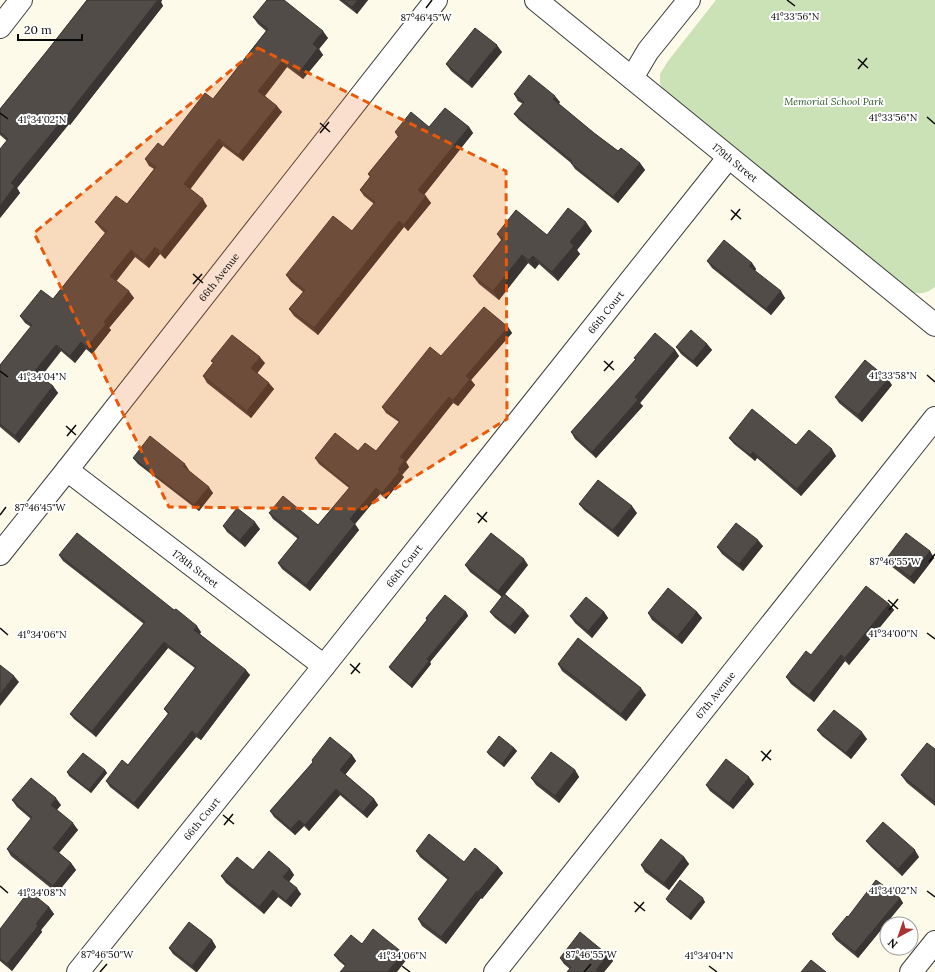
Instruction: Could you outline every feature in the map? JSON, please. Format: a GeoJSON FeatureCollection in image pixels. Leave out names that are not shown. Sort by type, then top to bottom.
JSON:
{"type":"FeatureCollection","features":[{"type":"Feature","properties":{"kind":"street"},"geometry":{"type":"LineString","coordinates":[[0,26],[21,0]]}},
{"type":"Feature","properties":{"kind":"street","name":"66th Avenue"},"geometry":{"type":"LineString","coordinates":[[0,554],[436,0]]}},
{"type":"Feature","properties":{"kind":"street","name":"179th Street"},"geometry":{"type":"LineString","coordinates":[[536,0],[728,158],[931,314]]}},
{"type":"Feature","properties":{"kind":"street"},"geometry":{"type":"LineString","coordinates":[[632,78],[648,50],[689,0]]}},
{"type":"Feature","properties":{"kind":"street","name":"66th Court"},"geometry":{"type":"LineString","coordinates":[[78,972],[324,666],[728,158]]}},
{"type":"Feature","properties":{"kind":"street","name":"67th Avenue"},"geometry":{"type":"LineString","coordinates":[[495,972],[935,418]]}},
{"type":"Feature","properties":{"kind":"street","name":"178th Street"},"geometry":{"type":"LineString","coordinates":[[67,470],[324,666]]}},
{"type":"Feature","properties":{"kind":"street"},"geometry":{"type":"LineString","coordinates":[[911,972],[935,942]]}},
{"type":"Feature","properties":{"kind":"highlighted area"},"geometry":{"type":"Polygon","coordinates":[[[258,48],[506,171],[507,419],[363,509],[169,507],[34,233],[258,48]]]}},
{"type":"Feature","properties":{"kind":"green space","name":"Memorial School Park"},"geometry":{"type":"Polygon","coordinates":[[[716,0],[935,0],[935,287],[922,293],[908,291],[666,95],[660,84],[660,74],[668,61],[716,0]]]}},
{"type":"Feature","properties":{"kind":"building"},"geometry":{"type":"Polygon","coordinates":[[[87,0],[158,0],[65,118],[11,183],[15,186],[0,206],[0,149],[8,139],[0,132],[0,109],[87,0]]]}},
{"type":"Feature","properties":{"kind":"building"},"geometry":{"type":"Polygon","coordinates":[[[267,0],[284,0],[323,31],[313,44],[318,48],[299,73],[283,60],[258,91],[277,106],[238,155],[219,139],[198,165],[184,184],[203,199],[161,252],[155,247],[144,261],[131,250],[110,276],[129,291],[104,322],[106,324],[87,347],[81,342],[70,356],[56,345],[34,372],[53,386],[15,436],[0,424],[0,365],[32,325],[20,316],[41,290],[53,299],[107,231],[95,222],[116,196],[127,204],[156,167],[145,159],[158,143],[163,147],[205,93],[213,99],[268,29],[253,17],[267,0]]]}},
{"type":"Feature","properties":{"kind":"building"},"geometry":{"type":"Polygon","coordinates":[[[343,0],[358,0],[352,7],[343,0]]]}},
{"type":"Feature","properties":{"kind":"building"},"geometry":{"type":"Polygon","coordinates":[[[475,28],[497,45],[468,82],[446,64],[475,28]]]}},
{"type":"Feature","properties":{"kind":"building"},"geometry":{"type":"Polygon","coordinates":[[[529,75],[555,96],[553,99],[594,133],[618,151],[621,148],[640,163],[613,197],[571,163],[572,161],[514,114],[524,102],[514,94],[529,75]]]}},
{"type":"Feature","properties":{"kind":"building"},"geometry":{"type":"Polygon","coordinates":[[[445,108],[469,127],[418,190],[426,196],[404,225],[399,221],[314,328],[289,309],[305,290],[286,275],[333,216],[352,231],[375,202],[360,190],[371,176],[368,174],[399,136],[395,132],[411,112],[429,127],[445,108]]]}},
{"type":"Feature","properties":{"kind":"building"},"geometry":{"type":"Polygon","coordinates":[[[568,208],[586,222],[570,242],[574,246],[552,272],[533,256],[529,260],[522,255],[493,291],[473,276],[503,239],[497,234],[516,210],[547,235],[568,208]]]}},
{"type":"Feature","properties":{"kind":"building"},"geometry":{"type":"Polygon","coordinates":[[[724,240],[752,263],[749,266],[781,291],[766,309],[707,261],[724,240]]]}},
{"type":"Feature","properties":{"kind":"building"},"geometry":{"type":"Polygon","coordinates":[[[484,307],[508,327],[466,376],[470,379],[453,400],[449,397],[400,457],[405,460],[398,469],[400,471],[382,493],[376,488],[350,519],[355,524],[306,585],[278,563],[299,537],[269,513],[283,496],[318,525],[350,487],[315,458],[335,433],[358,451],[365,443],[376,451],[400,421],[382,407],[430,347],[441,356],[484,307]]]}},
{"type":"Feature","properties":{"kind":"building"},"geometry":{"type":"Polygon","coordinates":[[[691,330],[707,344],[693,361],[676,347],[691,330]]]}},
{"type":"Feature","properties":{"kind":"building"},"geometry":{"type":"Polygon","coordinates":[[[655,333],[675,350],[635,397],[638,400],[592,452],[571,432],[636,359],[634,358],[655,333]]]}},
{"type":"Feature","properties":{"kind":"building"},"geometry":{"type":"Polygon","coordinates":[[[232,335],[260,357],[251,368],[269,383],[247,411],[203,376],[214,362],[211,361],[232,335]]]}},
{"type":"Feature","properties":{"kind":"building"},"geometry":{"type":"Polygon","coordinates":[[[865,360],[888,379],[858,415],[835,397],[865,360]]]}},
{"type":"Feature","properties":{"kind":"building"},"geometry":{"type":"Polygon","coordinates":[[[752,409],[796,445],[809,430],[832,449],[797,489],[753,452],[750,455],[729,438],[752,409]]]}},
{"type":"Feature","properties":{"kind":"building"},"geometry":{"type":"Polygon","coordinates":[[[150,436],[185,464],[183,466],[209,487],[194,505],[133,458],[150,436]]]}},
{"type":"Feature","properties":{"kind":"building"},"geometry":{"type":"Polygon","coordinates":[[[598,480],[632,506],[613,530],[579,504],[598,480]]]}},
{"type":"Feature","properties":{"kind":"building"},"geometry":{"type":"Polygon","coordinates":[[[237,508],[255,522],[240,540],[223,526],[237,508]]]}},
{"type":"Feature","properties":{"kind":"building"},"geometry":{"type":"Polygon","coordinates":[[[736,523],[758,540],[739,564],[717,547],[736,523]]]}},
{"type":"Feature","properties":{"kind":"building"},"geometry":{"type":"Polygon","coordinates":[[[77,533],[174,610],[176,609],[197,626],[194,630],[246,670],[197,735],[192,731],[134,803],[106,781],[122,760],[128,765],[169,713],[164,709],[196,667],[164,642],[92,731],[70,714],[145,622],[59,555],[77,533]]]}},
{"type":"Feature","properties":{"kind":"building"},"geometry":{"type":"Polygon","coordinates":[[[491,533],[524,559],[498,591],[465,565],[491,533]]]}},
{"type":"Feature","properties":{"kind":"building"},"geometry":{"type":"Polygon","coordinates":[[[906,533],[930,551],[910,577],[886,559],[906,533]]]}},
{"type":"Feature","properties":{"kind":"building"},"geometry":{"type":"Polygon","coordinates":[[[866,586],[889,604],[845,658],[841,655],[809,695],[786,677],[806,651],[811,655],[866,586]]]}},
{"type":"Feature","properties":{"kind":"building"},"geometry":{"type":"Polygon","coordinates":[[[668,588],[697,612],[677,637],[648,613],[668,588]]]}},
{"type":"Feature","properties":{"kind":"building"},"geometry":{"type":"Polygon","coordinates":[[[504,594],[524,610],[510,627],[490,612],[504,594]]]}},
{"type":"Feature","properties":{"kind":"building"},"geometry":{"type":"Polygon","coordinates":[[[445,595],[466,612],[427,659],[429,661],[410,685],[389,667],[445,595]]]}},
{"type":"Feature","properties":{"kind":"building"},"geometry":{"type":"Polygon","coordinates":[[[586,597],[604,612],[588,631],[570,616],[586,597]]]}},
{"type":"Feature","properties":{"kind":"building"},"geometry":{"type":"Polygon","coordinates":[[[578,638],[641,688],[621,714],[558,664],[578,638]]]}},
{"type":"Feature","properties":{"kind":"building"},"geometry":{"type":"Polygon","coordinates":[[[0,665],[14,676],[0,694],[0,665]]]}},
{"type":"Feature","properties":{"kind":"building"},"geometry":{"type":"Polygon","coordinates":[[[834,710],[862,732],[846,753],[817,730],[834,710]]]}},
{"type":"Feature","properties":{"kind":"building"},"geometry":{"type":"Polygon","coordinates":[[[499,736],[514,748],[502,764],[487,752],[499,736]]]}},
{"type":"Feature","properties":{"kind":"building"},"geometry":{"type":"Polygon","coordinates":[[[330,737],[352,755],[340,770],[374,799],[363,812],[336,789],[305,825],[299,820],[291,829],[270,811],[313,762],[312,760],[330,737]]]}},
{"type":"Feature","properties":{"kind":"building"},"geometry":{"type":"Polygon","coordinates":[[[927,743],[935,749],[935,802],[901,775],[927,743]]]}},
{"type":"Feature","properties":{"kind":"building"},"geometry":{"type":"Polygon","coordinates":[[[551,752],[575,770],[555,796],[531,778],[551,752]]]}},
{"type":"Feature","properties":{"kind":"building"},"geometry":{"type":"Polygon","coordinates":[[[83,753],[105,770],[89,790],[67,772],[83,753]]]}},
{"type":"Feature","properties":{"kind":"building"},"geometry":{"type":"Polygon","coordinates":[[[726,759],[749,777],[729,803],[706,785],[726,759]]]}},
{"type":"Feature","properties":{"kind":"building"},"geometry":{"type":"Polygon","coordinates":[[[31,778],[56,798],[51,805],[73,823],[53,848],[71,863],[53,886],[7,849],[32,817],[12,800],[31,778]]]}},
{"type":"Feature","properties":{"kind":"building"},"geometry":{"type":"Polygon","coordinates":[[[883,822],[915,850],[898,869],[866,841],[883,822]]]}},
{"type":"Feature","properties":{"kind":"building"},"geometry":{"type":"Polygon","coordinates":[[[429,834],[464,862],[475,848],[498,867],[441,937],[418,919],[449,878],[416,851],[429,834]]]}},
{"type":"Feature","properties":{"kind":"building"},"geometry":{"type":"Polygon","coordinates":[[[661,839],[684,857],[664,883],[641,865],[661,839]]]}},
{"type":"Feature","properties":{"kind":"building"},"geometry":{"type":"Polygon","coordinates":[[[269,851],[290,869],[283,877],[297,888],[286,901],[273,890],[259,907],[221,876],[237,857],[253,870],[269,851]]]}},
{"type":"Feature","properties":{"kind":"building"},"geometry":{"type":"Polygon","coordinates":[[[680,880],[703,898],[688,917],[666,899],[680,880]]]}},
{"type":"Feature","properties":{"kind":"building"},"geometry":{"type":"Polygon","coordinates":[[[876,880],[900,898],[885,916],[879,916],[879,923],[855,952],[832,934],[847,916],[848,917],[876,880]]]}},
{"type":"Feature","properties":{"kind":"building"},"geometry":{"type":"Polygon","coordinates":[[[29,891],[49,907],[36,924],[38,926],[7,964],[0,959],[0,929],[29,891]]]}},
{"type":"Feature","properties":{"kind":"building"},"geometry":{"type":"Polygon","coordinates":[[[189,922],[212,940],[192,966],[169,948],[189,922]]]}},
{"type":"Feature","properties":{"kind":"building"},"geometry":{"type":"Polygon","coordinates":[[[373,929],[403,953],[387,972],[340,972],[346,965],[334,955],[351,935],[362,944],[373,929]]]}},
{"type":"Feature","properties":{"kind":"building"},"geometry":{"type":"Polygon","coordinates":[[[580,932],[608,955],[596,970],[599,972],[567,972],[571,967],[560,958],[580,932]]]}},
{"type":"Feature","properties":{"kind":"building"},"geometry":{"type":"Polygon","coordinates":[[[811,960],[826,972],[801,972],[811,960]]]}}]}
